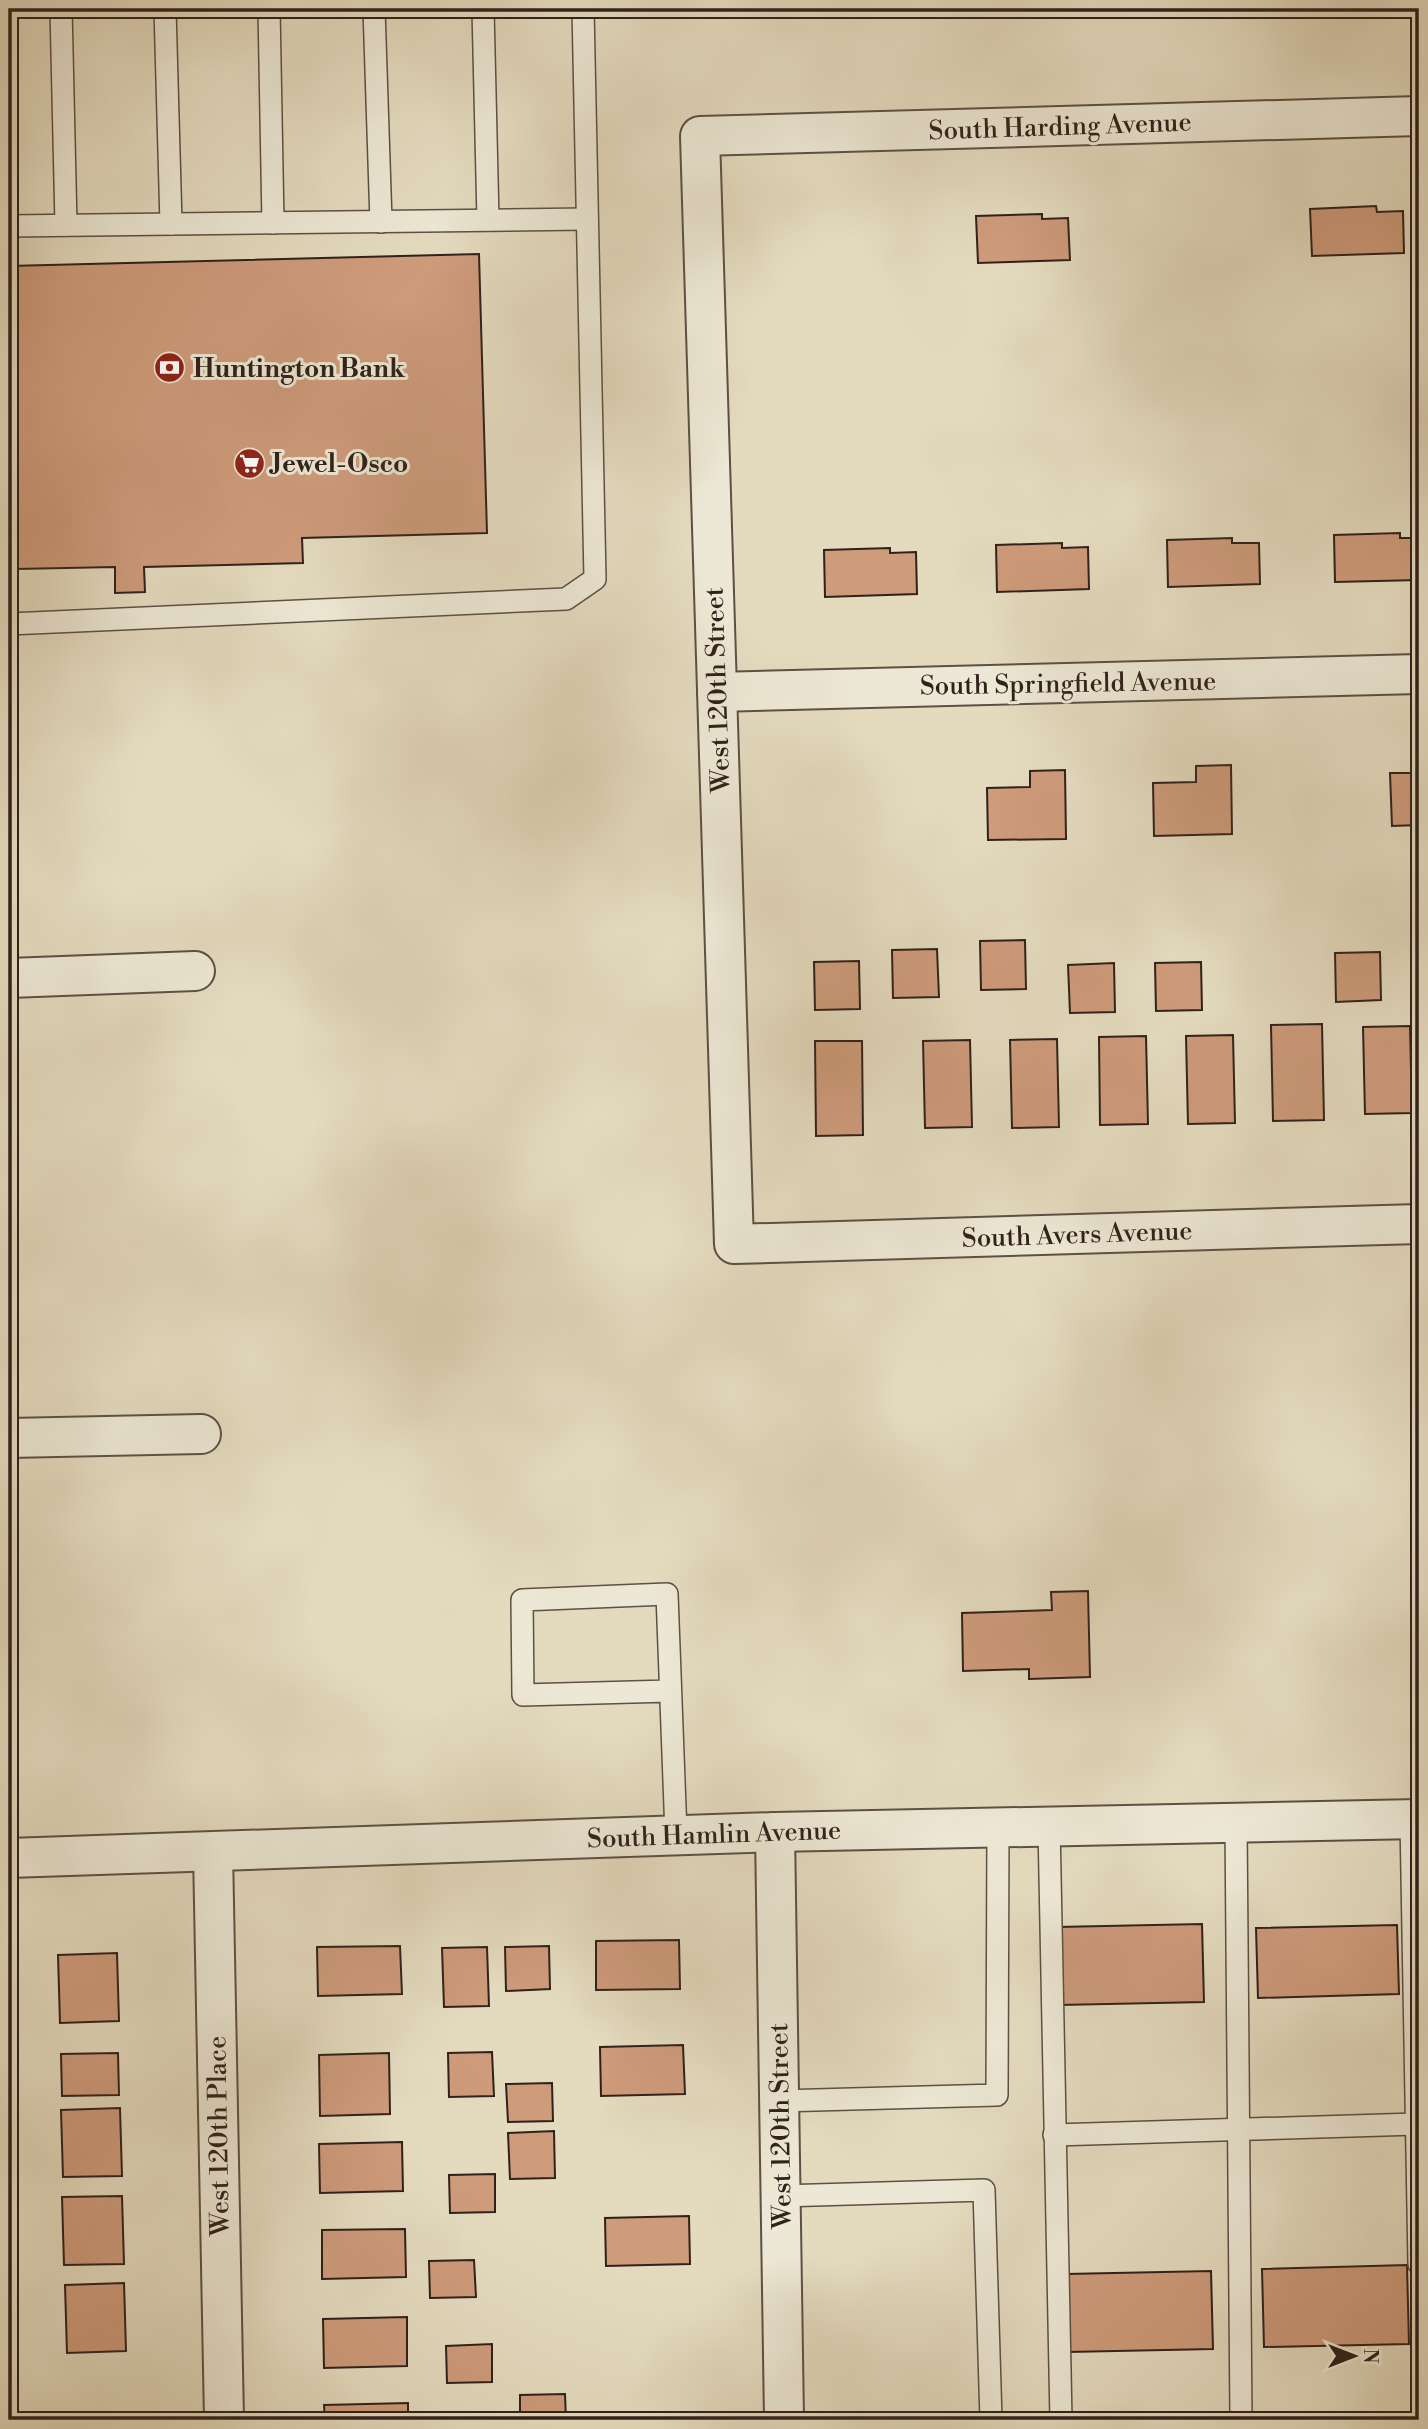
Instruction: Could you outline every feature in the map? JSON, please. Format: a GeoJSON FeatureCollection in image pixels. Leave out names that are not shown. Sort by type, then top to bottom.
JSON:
{"type":"FeatureCollection","features":[{"type":"Feature","properties":{"kind":"street","name":"South Harding Avenue"},"geometry":{"type":"LineString","coordinates":[[701,136],[1419,117]]}},
{"type":"Feature","properties":{"kind":"street","name":"West 120th Street"},"geometry":{"type":"LineString","coordinates":[[701,136],[734,1244]]}},
{"type":"Feature","properties":{"kind":"street","name":"South Springfield Avenue"},"geometry":{"type":"LineString","coordinates":[[717,692],[1419,674]]}},
{"type":"Feature","properties":{"kind":"street"},"geometry":{"type":"LineString","coordinates":[[9,978],[195,971]]}},
{"type":"Feature","properties":{"kind":"street","name":"South Avers Avenue"},"geometry":{"type":"LineString","coordinates":[[734,1244],[1419,1224]]}},
{"type":"Feature","properties":{"kind":"street"},"geometry":{"type":"LineString","coordinates":[[9,1438],[201,1434]]}},
{"type":"Feature","properties":{"kind":"street","name":"South Hamlin Avenue"},"geometry":{"type":"LineString","coordinates":[[9,1858],[775,1832],[1415,1820]]}},
{"type":"Feature","properties":{"kind":"street","name":"West 120th Street"},"geometry":{"type":"LineString","coordinates":[[775,1832],[784,2420]]}},
{"type":"Feature","properties":{"kind":"street","name":"West 120th Place"},"geometry":{"type":"LineString","coordinates":[[213,1852],[224,2420]]}},
{"type":"Feature","properties":{"kind":"lane"},"geometry":{"type":"LineString","coordinates":[[61,9],[66,225]]}},
{"type":"Feature","properties":{"kind":"lane"},"geometry":{"type":"LineString","coordinates":[[165,9],[171,224]]}},
{"type":"Feature","properties":{"kind":"lane"},"geometry":{"type":"LineString","coordinates":[[269,9],[273,223]]}},
{"type":"Feature","properties":{"kind":"lane"},"geometry":{"type":"LineString","coordinates":[[374,9],[381,222]]}},
{"type":"Feature","properties":{"kind":"lane"},"geometry":{"type":"LineString","coordinates":[[483,9],[488,220]]}},
{"type":"Feature","properties":{"kind":"lane"},"geometry":{"type":"LineString","coordinates":[[9,624],[566,599],[595,579],[583,9]]}},
{"type":"Feature","properties":{"kind":"lane"},"geometry":{"type":"LineString","coordinates":[[9,226],[587,219]]}},
{"type":"Feature","properties":{"kind":"lane"},"geometry":{"type":"LineString","coordinates":[[668,1691],[523,1695],[522,1600],[667,1594],[668,1691],[676,1835]]}},
{"type":"Feature","properties":{"kind":"lane"},"geometry":{"type":"LineString","coordinates":[[1415,1820],[1419,2264]]}},
{"type":"Feature","properties":{"kind":"lane"},"geometry":{"type":"LineString","coordinates":[[1236,1823],[1241,2420]]}},
{"type":"Feature","properties":{"kind":"lane"},"geometry":{"type":"LineString","coordinates":[[1049,1826],[1061,2420]]}},
{"type":"Feature","properties":{"kind":"lane"},"geometry":{"type":"LineString","coordinates":[[779,2101],[998,2095],[998,1828]]}},
{"type":"Feature","properties":{"kind":"lane"},"geometry":{"type":"LineString","coordinates":[[1054,2135],[1416,2124]]}},
{"type":"Feature","properties":{"kind":"lane"},"geometry":{"type":"LineString","coordinates":[[781,2196],[984,2190],[991,2420]]}},
{"type":"Feature","properties":{"kind":"building"},"geometry":{"type":"Polygon","coordinates":[[[1376,206],[1377,212],[1403,211],[1404,253],[1312,256],[1310,209],[1376,206]]]}},
{"type":"Feature","properties":{"kind":"building"},"geometry":{"type":"Polygon","coordinates":[[[1042,214],[1042,219],[1068,218],[1070,260],[978,263],[976,216],[1042,214]]]}},
{"type":"Feature","properties":{"kind":"building","name":"Jewel-Osco"},"geometry":{"type":"Polygon","coordinates":[[[479,254],[487,533],[302,538],[303,563],[144,567],[145,592],[115,593],[115,567],[16,569],[12,392],[9,392],[9,266],[479,254]]]}},
{"type":"Feature","properties":{"kind":"building"},"geometry":{"type":"Polygon","coordinates":[[[1400,533],[1400,538],[1419,538],[1419,580],[1335,582],[1334,535],[1400,533]]]}},
{"type":"Feature","properties":{"kind":"building"},"geometry":{"type":"Polygon","coordinates":[[[1232,538],[1232,543],[1259,543],[1260,584],[1168,587],[1167,540],[1232,538]]]}},
{"type":"Feature","properties":{"kind":"building"},"geometry":{"type":"Polygon","coordinates":[[[1062,543],[1062,548],[1088,547],[1089,589],[997,592],[996,545],[1062,543]]]}},
{"type":"Feature","properties":{"kind":"building"},"geometry":{"type":"Polygon","coordinates":[[[890,548],[890,553],[916,552],[917,594],[825,597],[824,550],[890,548]]]}},
{"type":"Feature","properties":{"kind":"building"},"geometry":{"type":"Polygon","coordinates":[[[1231,765],[1232,834],[1154,836],[1153,783],[1196,782],[1196,766],[1231,765]]]}},
{"type":"Feature","properties":{"kind":"building"},"geometry":{"type":"Polygon","coordinates":[[[1065,770],[1066,839],[988,840],[987,788],[1030,787],[1030,771],[1065,770]]]}},
{"type":"Feature","properties":{"kind":"building"},"geometry":{"type":"Polygon","coordinates":[[[1390,773],[1419,773],[1419,825],[1392,826],[1390,773]]]}},
{"type":"Feature","properties":{"kind":"building"},"geometry":{"type":"Polygon","coordinates":[[[1025,940],[1026,989],[981,990],[980,941],[1025,940]]]}},
{"type":"Feature","properties":{"kind":"building"},"geometry":{"type":"Polygon","coordinates":[[[937,949],[939,997],[893,998],[892,950],[937,949]]]}},
{"type":"Feature","properties":{"kind":"building"},"geometry":{"type":"Polygon","coordinates":[[[1380,952],[1381,1000],[1336,1002],[1335,953],[1380,952]]]}},
{"type":"Feature","properties":{"kind":"building"},"geometry":{"type":"Polygon","coordinates":[[[859,961],[860,1009],[815,1010],[814,962],[859,961]]]}},
{"type":"Feature","properties":{"kind":"building"},"geometry":{"type":"Polygon","coordinates":[[[1201,962],[1202,1010],[1156,1011],[1155,963],[1201,962]]]}},
{"type":"Feature","properties":{"kind":"building"},"geometry":{"type":"Polygon","coordinates":[[[1114,963],[1115,1012],[1070,1013],[1068,965],[1114,963]]]}},
{"type":"Feature","properties":{"kind":"building"},"geometry":{"type":"Polygon","coordinates":[[[1322,1024],[1324,1120],[1273,1121],[1271,1025],[1322,1024]]]}},
{"type":"Feature","properties":{"kind":"building"},"geometry":{"type":"Polygon","coordinates":[[[1410,1026],[1412,1113],[1365,1114],[1363,1027],[1410,1026]]]}},
{"type":"Feature","properties":{"kind":"building"},"geometry":{"type":"Polygon","coordinates":[[[1233,1035],[1235,1123],[1188,1124],[1186,1036],[1233,1035]]]}},
{"type":"Feature","properties":{"kind":"building"},"geometry":{"type":"Polygon","coordinates":[[[1146,1036],[1148,1124],[1100,1125],[1099,1037],[1146,1036]]]}},
{"type":"Feature","properties":{"kind":"building"},"geometry":{"type":"Polygon","coordinates":[[[1057,1039],[1059,1127],[1012,1128],[1010,1040],[1057,1039]]]}},
{"type":"Feature","properties":{"kind":"building"},"geometry":{"type":"Polygon","coordinates":[[[970,1040],[972,1127],[925,1128],[923,1041],[970,1040]]]}},
{"type":"Feature","properties":{"kind":"building"},"geometry":{"type":"Polygon","coordinates":[[[815,1041],[862,1041],[863,1135],[816,1136],[815,1041]]]}},
{"type":"Feature","properties":{"kind":"building"},"geometry":{"type":"Polygon","coordinates":[[[1088,1591],[1090,1677],[1029,1679],[1029,1669],[963,1671],[962,1613],[1052,1610],[1051,1592],[1088,1591]]]}},
{"type":"Feature","properties":{"kind":"building"},"geometry":{"type":"Polygon","coordinates":[[[1202,1924],[1204,2002],[1059,2005],[1057,1927],[1202,1924]]]}},
{"type":"Feature","properties":{"kind":"building"},"geometry":{"type":"Polygon","coordinates":[[[1397,1925],[1399,1994],[1258,1998],[1256,1928],[1397,1925]]]}},
{"type":"Feature","properties":{"kind":"building"},"geometry":{"type":"Polygon","coordinates":[[[679,1940],[680,1989],[596,1990],[596,1941],[679,1940]]]}},
{"type":"Feature","properties":{"kind":"building"},"geometry":{"type":"Polygon","coordinates":[[[400,1946],[402,1994],[318,1996],[317,1947],[400,1946]]]}},
{"type":"Feature","properties":{"kind":"building"},"geometry":{"type":"Polygon","coordinates":[[[549,1946],[550,1989],[506,1991],[505,1947],[549,1946]]]}},
{"type":"Feature","properties":{"kind":"building"},"geometry":{"type":"Polygon","coordinates":[[[487,1947],[489,2006],[444,2007],[442,1948],[487,1947]]]}},
{"type":"Feature","properties":{"kind":"building"},"geometry":{"type":"Polygon","coordinates":[[[117,1953],[119,2021],[60,2023],[58,1955],[117,1953]]]}},
{"type":"Feature","properties":{"kind":"building"},"geometry":{"type":"Polygon","coordinates":[[[683,2045],[685,2094],[601,2096],[600,2047],[683,2045]]]}},
{"type":"Feature","properties":{"kind":"building"},"geometry":{"type":"Polygon","coordinates":[[[492,2052],[494,2096],[449,2097],[448,2053],[492,2052]]]}},
{"type":"Feature","properties":{"kind":"building"},"geometry":{"type":"Polygon","coordinates":[[[118,2053],[119,2095],[62,2096],[61,2054],[118,2053]]]}},
{"type":"Feature","properties":{"kind":"building"},"geometry":{"type":"Polygon","coordinates":[[[389,2053],[390,2114],[320,2116],[319,2055],[389,2053]]]}},
{"type":"Feature","properties":{"kind":"building"},"geometry":{"type":"Polygon","coordinates":[[[552,2083],[553,2121],[508,2122],[506,2084],[552,2083]]]}},
{"type":"Feature","properties":{"kind":"building"},"geometry":{"type":"Polygon","coordinates":[[[120,2108],[122,2176],[63,2177],[61,2110],[120,2108]]]}},
{"type":"Feature","properties":{"kind":"building"},"geometry":{"type":"Polygon","coordinates":[[[554,2131],[555,2178],[510,2179],[508,2133],[554,2131]]]}},
{"type":"Feature","properties":{"kind":"building"},"geometry":{"type":"Polygon","coordinates":[[[402,2142],[403,2191],[320,2193],[319,2144],[402,2142]]]}},
{"type":"Feature","properties":{"kind":"building"},"geometry":{"type":"Polygon","coordinates":[[[495,2174],[495,2212],[450,2213],[449,2175],[495,2174]]]}},
{"type":"Feature","properties":{"kind":"building"},"geometry":{"type":"Polygon","coordinates":[[[122,2196],[124,2264],[64,2265],[62,2197],[122,2196]]]}},
{"type":"Feature","properties":{"kind":"building"},"geometry":{"type":"Polygon","coordinates":[[[689,2216],[690,2264],[606,2266],[605,2218],[689,2216]]]}},
{"type":"Feature","properties":{"kind":"building"},"geometry":{"type":"Polygon","coordinates":[[[405,2229],[406,2277],[322,2279],[322,2230],[405,2229]]]}},
{"type":"Feature","properties":{"kind":"building"},"geometry":{"type":"Polygon","coordinates":[[[474,2260],[476,2297],[430,2298],[429,2261],[474,2260]]]}},
{"type":"Feature","properties":{"kind":"building"},"geometry":{"type":"Polygon","coordinates":[[[1407,2265],[1409,2344],[1264,2347],[1262,2269],[1407,2265]]]}},
{"type":"Feature","properties":{"kind":"building"},"geometry":{"type":"Polygon","coordinates":[[[1211,2271],[1213,2349],[1068,2352],[1066,2274],[1211,2271]]]}},
{"type":"Feature","properties":{"kind":"building"},"geometry":{"type":"Polygon","coordinates":[[[124,2283],[126,2351],[67,2353],[65,2285],[124,2283]]]}},
{"type":"Feature","properties":{"kind":"building"},"geometry":{"type":"Polygon","coordinates":[[[407,2317],[407,2366],[324,2368],[323,2319],[407,2317]]]}},
{"type":"Feature","properties":{"kind":"building"},"geometry":{"type":"Polygon","coordinates":[[[492,2344],[492,2382],[447,2383],[446,2346],[492,2344]]]}},
{"type":"Feature","properties":{"kind":"building"},"geometry":{"type":"Polygon","coordinates":[[[565,2394],[566,2420],[520,2420],[520,2395],[565,2394]]]}},
{"type":"Feature","properties":{"kind":"building"},"geometry":{"type":"Polygon","coordinates":[[[408,2403],[408,2420],[325,2420],[324,2405],[408,2403]]]}},
{"type":"Feature","properties":{"kind":"building"},"geometry":{"type":"Polygon","coordinates":[[[690,2418],[690,2420],[607,2420],[690,2418]]]}},
{"type":"Feature","properties":{"kind":"place","name":"Huntington Bank"},"geometry":{"type":"Point","coordinates":[170,368]}},
{"type":"Feature","properties":{"kind":"place","name":"Jewel-Osco"},"geometry":{"type":"Point","coordinates":[249,463]}}]}
